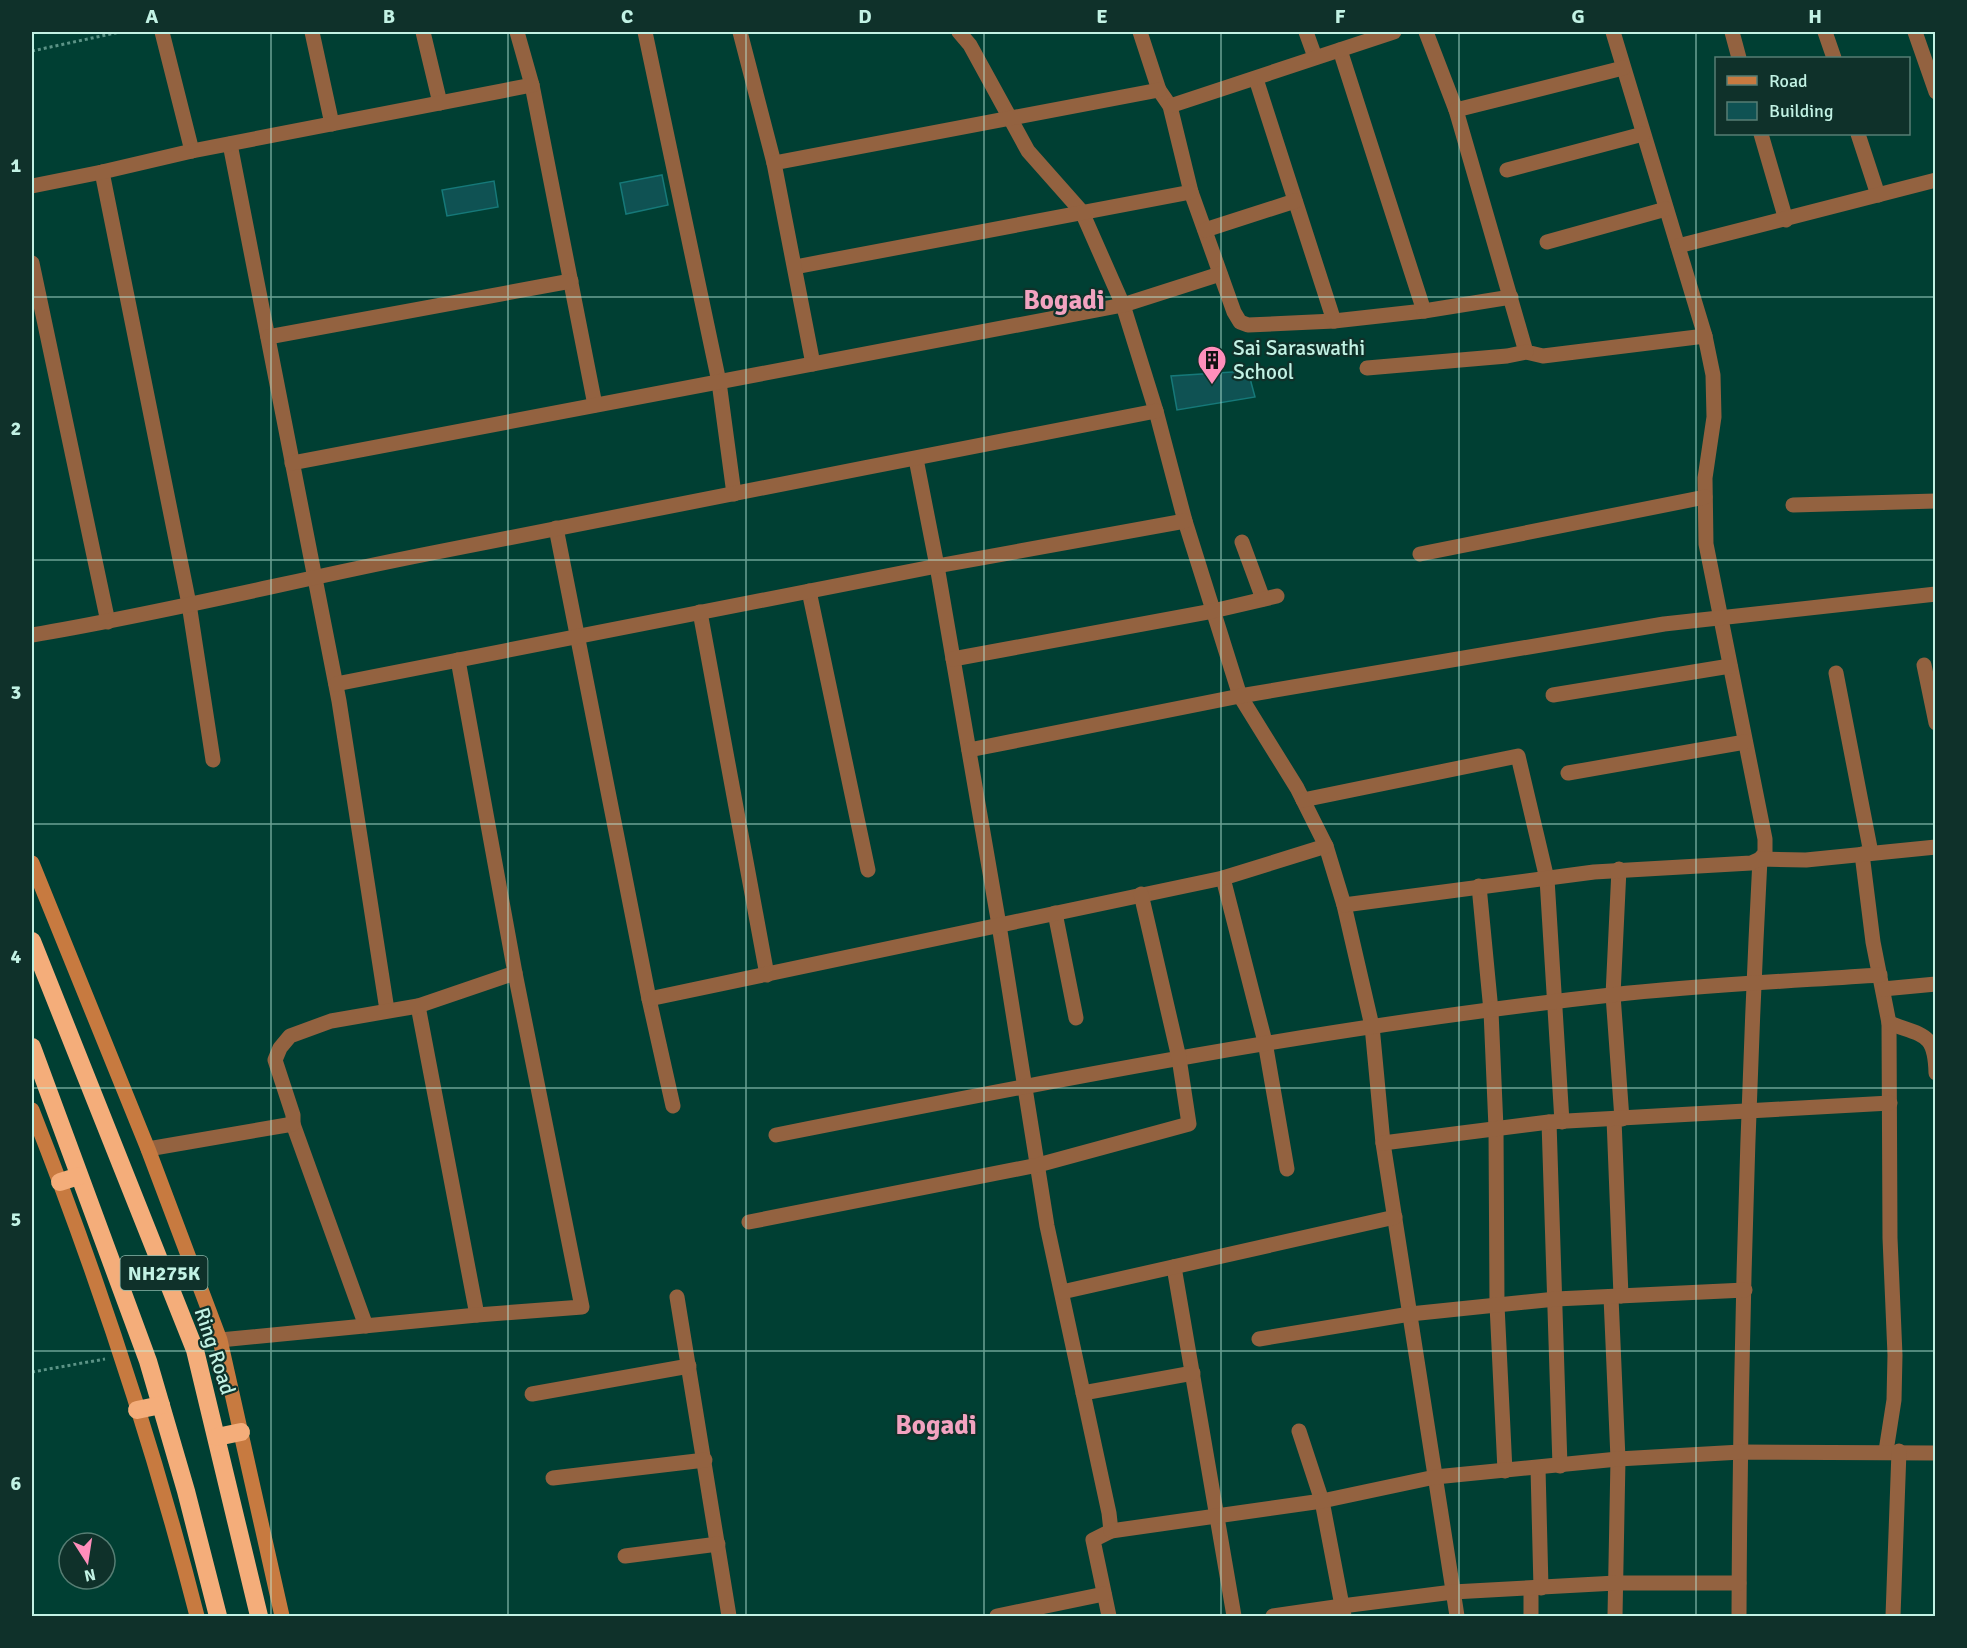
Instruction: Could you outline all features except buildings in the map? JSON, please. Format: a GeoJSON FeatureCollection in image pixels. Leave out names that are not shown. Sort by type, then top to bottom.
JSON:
{"type":"FeatureCollection","features":[{"type":"Feature","properties":{"kind":"highway","name":"Ring Road"},"geometry":{"type":"LineString","coordinates":[[32,941],[195,1350],[259,1617]]}},
{"type":"Feature","properties":{"kind":"highway","name":"NH275K"},"geometry":{"type":"LineString","coordinates":[[32,1047],[148,1361],[186,1491],[218,1617]]}},
{"type":"Feature","properties":{"kind":"highway"},"geometry":{"type":"LineString","coordinates":[[60,1182],[79,1176]]}},
{"type":"Feature","properties":{"kind":"highway"},"geometry":{"type":"LineString","coordinates":[[137,1410],[161,1405]]}},
{"type":"Feature","properties":{"kind":"highway"},"geometry":{"type":"LineString","coordinates":[[217,1437],[241,1432]]}},
{"type":"Feature","properties":{"kind":"street"},"geometry":{"type":"LineString","coordinates":[[162,32],[192,151]]}},
{"type":"Feature","properties":{"kind":"street"},"geometry":{"type":"LineString","coordinates":[[312,32],[332,124]]}},
{"type":"Feature","properties":{"kind":"street"},"geometry":{"type":"LineString","coordinates":[[423,32],[440,103]]}},
{"type":"Feature","properties":{"kind":"street"},"geometry":{"type":"LineString","coordinates":[[518,32],[532,85],[595,405]]}},
{"type":"Feature","properties":{"kind":"street"},"geometry":{"type":"LineString","coordinates":[[645,32],[719,382],[734,494]]}},
{"type":"Feature","properties":{"kind":"street"},"geometry":{"type":"LineString","coordinates":[[740,32],[774,163],[813,364]]}},
{"type":"Feature","properties":{"kind":"street"},"geometry":{"type":"LineString","coordinates":[[1140,32],[1159,90],[1170,106],[1191,192],[1234,312],[1240,322],[1248,325],[1334,321],[1424,311],[1511,297]]}},
{"type":"Feature","properties":{"kind":"street"},"geometry":{"type":"LineString","coordinates":[[1306,32],[1315,57]]}},
{"type":"Feature","properties":{"kind":"street"},"geometry":{"type":"LineString","coordinates":[[1170,106],[1394,32]]}},
{"type":"Feature","properties":{"kind":"street"},"geometry":{"type":"LineString","coordinates":[[1426,32],[1456,110],[1526,352]]}},
{"type":"Feature","properties":{"kind":"street"},"geometry":{"type":"LineString","coordinates":[[1612,32],[1705,336],[1713,375],[1714,417],[1705,478],[1706,544],[1765,839],[1765,853],[1760,859],[1754,984],[1741,1452],[1739,1617]]}},
{"type":"Feature","properties":{"kind":"street"},"geometry":{"type":"LineString","coordinates":[[1732,32],[1739,57]]}},
{"type":"Feature","properties":{"kind":"street"},"geometry":{"type":"LineString","coordinates":[[1825,32],[1834,57]]}},
{"type":"Feature","properties":{"kind":"street"},"geometry":{"type":"LineString","coordinates":[[1915,32],[1935,92]]}},
{"type":"Feature","properties":{"kind":"street"},"geometry":{"type":"LineString","coordinates":[[966,33],[970,45],[1028,151],[1082,212],[1123,305],[1156,411],[1185,521],[1240,696],[1303,800],[1326,846],[1344,905],[1372,1026],[1383,1143],[1457,1617]]}},
{"type":"Feature","properties":{"kind":"street"},"geometry":{"type":"LineString","coordinates":[[1340,50],[1424,311]]}},
{"type":"Feature","properties":{"kind":"street"},"geometry":{"type":"LineString","coordinates":[[1456,110],[1623,68]]}},
{"type":"Feature","properties":{"kind":"street"},"geometry":{"type":"LineString","coordinates":[[1256,79],[1334,321]]}},
{"type":"Feature","properties":{"kind":"street"},"geometry":{"type":"LineString","coordinates":[[32,186],[192,151],[532,85]]}},
{"type":"Feature","properties":{"kind":"street"},"geometry":{"type":"LineString","coordinates":[[774,163],[1159,90]]}},
{"type":"Feature","properties":{"kind":"street"},"geometry":{"type":"LineString","coordinates":[[1507,170],[1643,134]]}},
{"type":"Feature","properties":{"kind":"street"},"geometry":{"type":"LineString","coordinates":[[1761,135],[1786,220]]}},
{"type":"Feature","properties":{"kind":"street"},"geometry":{"type":"LineString","coordinates":[[1858,135],[1878,195]]}},
{"type":"Feature","properties":{"kind":"street"},"geometry":{"type":"LineString","coordinates":[[230,144],[336,684],[387,1010]]}},
{"type":"Feature","properties":{"kind":"street"},"geometry":{"type":"LineString","coordinates":[[102,172],[189,604],[213,760]]}},
{"type":"Feature","properties":{"kind":"street"},"geometry":{"type":"LineString","coordinates":[[1678,246],[1935,180]]}},
{"type":"Feature","properties":{"kind":"street"},"geometry":{"type":"LineString","coordinates":[[795,267],[1191,192]]}},
{"type":"Feature","properties":{"kind":"street"},"geometry":{"type":"LineString","coordinates":[[1205,230],[1295,201]]}},
{"type":"Feature","properties":{"kind":"street"},"geometry":{"type":"LineString","coordinates":[[1547,242],[1666,209]]}},
{"type":"Feature","properties":{"kind":"street"},"geometry":{"type":"LineString","coordinates":[[32,263],[108,622]]}},
{"type":"Feature","properties":{"kind":"street"},"geometry":{"type":"LineString","coordinates":[[292,463],[1123,305],[1220,274]]}},
{"type":"Feature","properties":{"kind":"street"},"geometry":{"type":"LineString","coordinates":[[268,337],[571,281]]}},
{"type":"Feature","properties":{"kind":"street"},"geometry":{"type":"LineString","coordinates":[[1367,368],[1507,356],[1526,352],[1543,356],[1705,336]]}},
{"type":"Feature","properties":{"kind":"street"},"geometry":{"type":"LineString","coordinates":[[32,635],[108,622],[315,576],[1156,411]]}},
{"type":"Feature","properties":{"kind":"street"},"geometry":{"type":"LineString","coordinates":[[916,459],[937,566],[999,925],[1047,1226],[1111,1531]]}},
{"type":"Feature","properties":{"kind":"street"},"geometry":{"type":"LineString","coordinates":[[1420,554],[1705,497]]}},
{"type":"Feature","properties":{"kind":"street"},"geometry":{"type":"LineString","coordinates":[[1793,505],[1935,501]]}},
{"type":"Feature","properties":{"kind":"street"},"geometry":{"type":"LineString","coordinates":[[336,684],[576,635],[1185,521]]}},
{"type":"Feature","properties":{"kind":"street"},"geometry":{"type":"LineString","coordinates":[[556,528],[649,999],[673,1106]]}},
{"type":"Feature","properties":{"kind":"street"},"geometry":{"type":"LineString","coordinates":[[953,659],[1213,611],[1270,598],[1242,542]]}},
{"type":"Feature","properties":{"kind":"street"},"geometry":{"type":"LineString","coordinates":[[809,591],[868,870]]}},
{"type":"Feature","properties":{"kind":"street"},"geometry":{"type":"LineString","coordinates":[[969,750],[1240,696],[1664,624],[1935,594]]}},
{"type":"Feature","properties":{"kind":"street"},"geometry":{"type":"LineString","coordinates":[[700,612],[767,975]]}},
{"type":"Feature","properties":{"kind":"street"},"geometry":{"type":"LineString","coordinates":[[220,1340],[582,1307],[515,973],[458,660]]}},
{"type":"Feature","properties":{"kind":"street"},"geometry":{"type":"LineString","coordinates":[[1924,665],[1935,723]]}},
{"type":"Feature","properties":{"kind":"street"},"geometry":{"type":"LineString","coordinates":[[1553,695],[1730,666]]}},
{"type":"Feature","properties":{"kind":"street"},"geometry":{"type":"LineString","coordinates":[[1836,673],[1866,854],[1872,942],[1889,1023],[1890,1238],[1895,1355],[1893,1617]]}},
{"type":"Feature","properties":{"kind":"street"},"geometry":{"type":"LineString","coordinates":[[1568,773],[1745,742]]}},
{"type":"Feature","properties":{"kind":"street"},"geometry":{"type":"LineString","coordinates":[[1303,800],[1518,756],[1547,879],[1555,1002],[1556,1299],[1560,1466]]}},
{"type":"Feature","properties":{"kind":"street"},"geometry":{"type":"LineString","coordinates":[[649,999],[1222,878],[1326,846]]}},
{"type":"Feature","properties":{"kind":"street"},"geometry":{"type":"LineString","coordinates":[[1344,905],[1619,869],[1751,863],[1760,859],[1806,860],[1935,847]]}},
{"type":"Feature","properties":{"kind":"street"},"geometry":{"type":"LineString","coordinates":[[32,863],[148,1149],[220,1340],[282,1617]]}},
{"type":"Feature","properties":{"kind":"street"},"geometry":{"type":"LineString","coordinates":[[1615,1617],[1618,1459],[1616,1296],[1618,1119],[1613,994],[1619,869]]}},
{"type":"Feature","properties":{"kind":"street"},"geometry":{"type":"LineString","coordinates":[[1222,878],[1265,1042],[1287,1169]]}},
{"type":"Feature","properties":{"kind":"street"},"geometry":{"type":"LineString","coordinates":[[1479,886],[1491,1011],[1496,1128],[1497,1305],[1505,1471]]}},
{"type":"Feature","properties":{"kind":"street"},"geometry":{"type":"LineString","coordinates":[[749,1222],[1038,1165],[1189,1124],[1179,1058],[1141,894]]}},
{"type":"Feature","properties":{"kind":"street"},"geometry":{"type":"LineString","coordinates":[[1055,913],[1076,1018]]}},
{"type":"Feature","properties":{"kind":"street"},"geometry":{"type":"LineString","coordinates":[[366,1326],[294,1124],[275,1060],[290,1036],[331,1021],[418,1006],[515,973]]}},
{"type":"Feature","properties":{"kind":"street"},"geometry":{"type":"LineString","coordinates":[[776,1136],[1025,1085],[1265,1042],[1613,994],[1754,984],[1881,982],[1935,984]]}},
{"type":"Feature","properties":{"kind":"street"},"geometry":{"type":"LineString","coordinates":[[418,1006],[477,1315]]}},
{"type":"Feature","properties":{"kind":"street"},"geometry":{"type":"LineString","coordinates":[[1889,1023],[1926,1036],[1931,1042],[1935,1055],[1935,1072]]}},
{"type":"Feature","properties":{"kind":"street"},"geometry":{"type":"LineString","coordinates":[[1383,1143],[1556,1122],[1890,1103]]}},
{"type":"Feature","properties":{"kind":"street"},"geometry":{"type":"LineString","coordinates":[[32,1110],[60,1182],[121,1356],[177,1540],[197,1617]]}},
{"type":"Feature","properties":{"kind":"street"},"geometry":{"type":"LineString","coordinates":[[148,1149],[294,1124]]}},
{"type":"Feature","properties":{"kind":"street"},"geometry":{"type":"LineString","coordinates":[[1062,1292],[1395,1216]]}},
{"type":"Feature","properties":{"kind":"street"},"geometry":{"type":"LineString","coordinates":[[1174,1267],[1234,1617]]}},
{"type":"Feature","properties":{"kind":"street"},"geometry":{"type":"LineString","coordinates":[[1259,1339],[1410,1314],[1556,1299],[1745,1290]]}},
{"type":"Feature","properties":{"kind":"street"},"geometry":{"type":"LineString","coordinates":[[677,1297],[729,1617]]}},
{"type":"Feature","properties":{"kind":"street"},"geometry":{"type":"LineString","coordinates":[[532,1394],[689,1366]]}},
{"type":"Feature","properties":{"kind":"street"},"geometry":{"type":"LineString","coordinates":[[1083,1393],[1193,1372]]}},
{"type":"Feature","properties":{"kind":"street"},"geometry":{"type":"LineString","coordinates":[[1299,1431],[1323,1502],[1343,1611]]}},
{"type":"Feature","properties":{"kind":"street"},"geometry":{"type":"LineString","coordinates":[[1109,1617],[1093,1540],[1111,1531],[1323,1502],[1435,1478],[1618,1459],[1741,1452],[1935,1453]]}},
{"type":"Feature","properties":{"kind":"street"},"geometry":{"type":"LineString","coordinates":[[553,1478],[705,1460]]}},
{"type":"Feature","properties":{"kind":"street"},"geometry":{"type":"LineString","coordinates":[[1532,1617],[1536,1588],[1539,1468]]}},
{"type":"Feature","properties":{"kind":"street"},"geometry":{"type":"LineString","coordinates":[[625,1556],[718,1544]]}},
{"type":"Feature","properties":{"kind":"street"},"geometry":{"type":"LineString","coordinates":[[1273,1617],[1343,1611],[1453,1592],[1616,1582],[1739,1583]]}},
{"type":"Feature","properties":{"kind":"street"},"geometry":{"type":"LineString","coordinates":[[997,1617],[1104,1594]]}},
{"type":"Feature","properties":{"kind":"path"},"geometry":{"type":"LineString","coordinates":[[32,51],[120,32]]}},
{"type":"Feature","properties":{"kind":"path"},"geometry":{"type":"LineString","coordinates":[[32,1372],[121,1356]]}},
{"type":"Feature","properties":{"kind":"place","name":"Sai Saraswathi School"},"geometry":{"type":"Point","coordinates":[1212,386]}},
{"type":"Feature","properties":{"kind":"district","name":"Bogadi"},"geometry":{"type":"Point","coordinates":[1064,300]}},
{"type":"Feature","properties":{"kind":"district","name":"Bogadi"},"geometry":{"type":"Point","coordinates":[936,1425]}}]}
